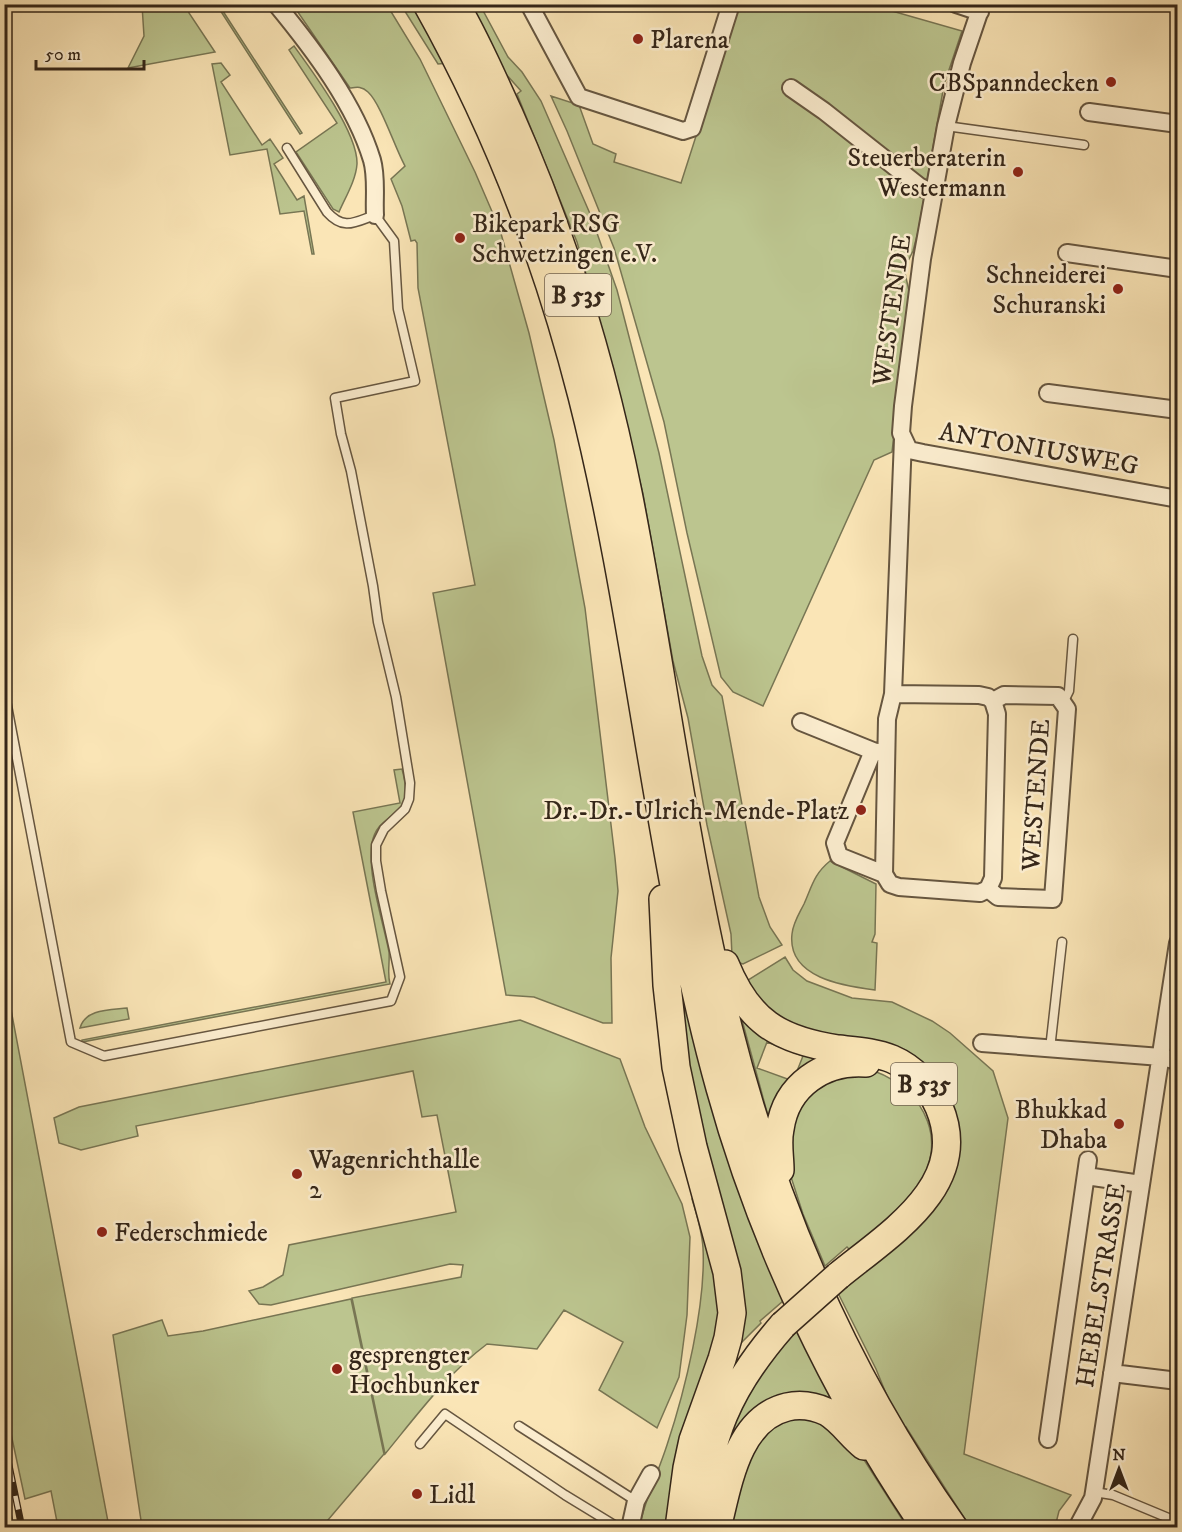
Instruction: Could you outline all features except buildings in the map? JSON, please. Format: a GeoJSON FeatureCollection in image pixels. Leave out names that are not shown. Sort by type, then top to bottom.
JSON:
{"type":"FeatureCollection","features":[{"type":"Feature","properties":{"kind":"highway","name":"B 535"},"geometry":{"type":"LineString","coordinates":[[427,4],[462,69],[511,179],[551,286],[569,347],[585,408],[628,617],[666,850],[706,1035],[749,1181],[787,1276],[834,1374],[885,1464],[926,1527]]}},
{"type":"Feature","properties":{"kind":"highway","name":"B 535"},"geometry":{"type":"LineString","coordinates":[[455,4],[496,86],[543,196],[570,272],[598,364],[627,490],[717,980],[757,1129],[780,1196],[809,1268],[858,1370],[914,1468],[954,1527]]}},
{"type":"Feature","properties":{"kind":"highway","name":"B 535"},"geometry":{"type":"LineString","coordinates":[[666,850],[663,905],[667,985],[676,1067],[693,1147],[711,1209],[732,1299],[728,1338],[693,1440],[679,1527]]}},
{"type":"Feature","properties":{"kind":"highway","name":"B 535"},"geometry":{"type":"LineString","coordinates":[[702,904],[735,989],[756,1016],[782,1033],[798,1040],[891,1059],[911,1070],[920,1079],[940,1109],[945,1130],[946,1149],[940,1176],[931,1193],[916,1211],[836,1272]]}},
{"type":"Feature","properties":{"kind":"highway","name":"B 535"},"geometry":{"type":"LineString","coordinates":[[711,1392],[744,1347],[781,1320],[916,1197],[925,1184],[936,1155],[937,1137],[934,1119],[925,1100],[900,1074],[886,1066],[852,1062],[835,1066],[808,1078],[789,1102],[780,1126],[778,1139],[780,1196]]}},
{"type":"Feature","properties":{"kind":"highway","name":"B 535"},"geometry":{"type":"LineString","coordinates":[[698,1527],[707,1467],[719,1423],[748,1369],[781,1320]]}},
{"type":"Feature","properties":{"kind":"highway","name":"B 535"},"geometry":{"type":"LineString","coordinates":[[717,1527],[745,1440],[763,1418],[781,1409],[811,1406],[826,1412],[885,1464]]}},
{"type":"Feature","properties":{"kind":"street"},"geometry":{"type":"LineString","coordinates":[[276,4],[300,34],[349,107],[373,162],[375,215]]}},
{"type":"Feature","properties":{"kind":"street"},"geometry":{"type":"LineString","coordinates":[[529,4],[579,97],[683,131],[692,128],[731,4]]}},
{"type":"Feature","properties":{"kind":"street","name":"WESTENDE"},"geometry":{"type":"LineString","coordinates":[[893,694],[979,695],[993,701],[997,714],[994,854],[993,878],[988,889],[980,892],[899,886],[890,884],[884,874],[880,752],[893,694],[902,436],[922,259],[946,126],[962,63],[981,8],[956,4]]}},
{"type":"Feature","properties":{"kind":"street"},"geometry":{"type":"LineString","coordinates":[[791,88],[919,186],[934,194]]}},
{"type":"Feature","properties":{"kind":"street"},"geometry":{"type":"LineString","coordinates":[[1089,112],[1178,124]]}},
{"type":"Feature","properties":{"kind":"street"},"geometry":{"type":"LineString","coordinates":[[1067,253],[1178,269]]}},
{"type":"Feature","properties":{"kind":"street"},"geometry":{"type":"LineString","coordinates":[[1048,393],[1178,410]]}},
{"type":"Feature","properties":{"kind":"street","name":"ANTONIUSWEG"},"geometry":{"type":"LineString","coordinates":[[902,436],[909,450],[1178,499]]}},
{"type":"Feature","properties":{"kind":"street","name":"WESTENDE"},"geometry":{"type":"LineString","coordinates":[[988,889],[998,897],[1053,899],[1067,709],[1058,696],[1004,695],[993,701]]}},
{"type":"Feature","properties":{"kind":"street"},"geometry":{"type":"LineString","coordinates":[[801,722],[880,752]]}},
{"type":"Feature","properties":{"kind":"street","name":"WESTENDE"},"geometry":{"type":"LineString","coordinates":[[880,752],[835,843],[839,856],[884,874]]}},
{"type":"Feature","properties":{"kind":"street","name":"HEBELSTRASSE"},"geometry":{"type":"LineString","coordinates":[[1083,1524],[1094,1492],[1142,1184],[1169,1059],[1178,943]]}},
{"type":"Feature","properties":{"kind":"street"},"geometry":{"type":"LineString","coordinates":[[982,1043],[1169,1059]]}},
{"type":"Feature","properties":{"kind":"street"},"geometry":{"type":"LineString","coordinates":[[1048,1439],[1087,1168],[1142,1184]]}},
{"type":"Feature","properties":{"kind":"street"},"geometry":{"type":"LineString","coordinates":[[1112,1373],[1178,1381]]}},
{"type":"Feature","properties":{"kind":"street"},"geometry":{"type":"LineString","coordinates":[[630,1527],[636,1501],[651,1474]]}},
{"type":"Feature","properties":{"kind":"lane"},"geometry":{"type":"LineString","coordinates":[[946,126],[1084,145]]}},
{"type":"Feature","properties":{"kind":"lane"},"geometry":{"type":"LineString","coordinates":[[4,690],[71,1042],[104,1056],[391,1001],[400,977],[381,891],[376,844],[384,829],[405,809],[409,799],[410,783],[396,697],[378,622],[373,586],[335,398],[415,381],[398,309],[394,240],[375,215],[350,224],[335,221],[287,148]]}},
{"type":"Feature","properties":{"kind":"lane"},"geometry":{"type":"LineString","coordinates":[[1063,703],[1069,691],[1072,639]]}},
{"type":"Feature","properties":{"kind":"lane"},"geometry":{"type":"LineString","coordinates":[[1050,1049],[1062,942]]}},
{"type":"Feature","properties":{"kind":"lane"},"geometry":{"type":"LineString","coordinates":[[420,1444],[445,1414],[565,1495],[619,1527]]}},
{"type":"Feature","properties":{"kind":"lane"},"geometry":{"type":"LineString","coordinates":[[519,1426],[636,1501]]}},
{"type":"Feature","properties":{"kind":"lane"},"geometry":{"type":"LineString","coordinates":[[1094,1492],[1113,1495],[1178,1522]]}},
{"type":"Feature","properties":{"kind":"green space"},"geometry":{"type":"Polygon","coordinates":[[[142,5],[197,5],[188,10],[189,13],[215,52],[128,68],[144,36],[142,5]]]}},
{"type":"Feature","properties":{"kind":"green space"},"geometry":{"type":"Polygon","coordinates":[[[219,5],[302,133],[300,134],[218,7],[219,5]]]}},
{"type":"Feature","properties":{"kind":"green space"},"geometry":{"type":"Polygon","coordinates":[[[293,5],[387,5],[420,59],[475,172],[500,230],[529,333],[554,440],[585,608],[618,891],[611,958],[612,1023],[603,1023],[534,997],[506,995],[433,593],[475,585],[418,288],[417,243],[415,240],[411,241],[402,206],[391,179],[405,166],[373,98],[364,89],[350,88],[293,5]]]}},
{"type":"Feature","properties":{"kind":"green space"},"geometry":{"type":"Polygon","coordinates":[[[401,5],[419,5],[449,63],[438,64],[401,5]]]}},
{"type":"Feature","properties":{"kind":"green space"},"geometry":{"type":"Polygon","coordinates":[[[469,5],[480,5],[508,57],[522,72],[541,101],[591,216],[617,290],[659,453],[702,656],[712,685],[722,696],[759,897],[770,927],[782,945],[743,964],[737,962],[732,956],[731,934],[707,825],[688,718],[673,661],[643,494],[609,355],[577,242],[517,94],[521,91],[504,72],[469,5]]]}},
{"type":"Feature","properties":{"kind":"green space"},"geometry":{"type":"Polygon","coordinates":[[[738,5],[871,5],[962,31],[944,85],[918,232],[913,251],[904,269],[910,295],[892,452],[874,460],[763,706],[733,692],[721,677],[664,422],[614,248],[551,96],[579,105],[593,144],[616,154],[614,162],[681,183],[738,5]]]}},
{"type":"Feature","properties":{"kind":"green space"},"geometry":{"type":"Polygon","coordinates":[[[294,46],[343,120],[355,151],[357,164],[355,176],[339,212],[333,209],[296,152],[337,123],[289,50],[294,46]]]}},
{"type":"Feature","properties":{"kind":"green space"},"geometry":{"type":"Polygon","coordinates":[[[221,63],[230,75],[221,82],[262,145],[270,139],[283,158],[274,164],[297,200],[304,196],[314,254],[312,254],[304,211],[280,214],[267,149],[230,155],[212,64],[221,63]]]}},
{"type":"Feature","properties":{"kind":"green space"},"geometry":{"type":"Polygon","coordinates":[[[402,769],[405,799],[401,807],[376,832],[371,855],[376,898],[389,952],[390,984],[82,1042],[82,1040],[386,982],[353,812],[400,803],[394,770],[402,769]]]}},
{"type":"Feature","properties":{"kind":"green space"},"geometry":{"type":"Polygon","coordinates":[[[830,861],[876,884],[875,934],[872,942],[877,943],[875,990],[848,986],[820,977],[798,961],[793,949],[792,934],[795,922],[817,876],[830,861]]]}},
{"type":"Feature","properties":{"kind":"green space"},"geometry":{"type":"Polygon","coordinates":[[[785,957],[793,970],[807,981],[852,998],[892,1002],[932,1021],[950,1033],[993,1071],[1008,1118],[964,1454],[1071,1495],[1059,1511],[1055,1527],[970,1527],[906,1427],[901,1430],[876,1369],[836,1289],[935,1197],[936,1088],[798,1033],[740,985],[785,957]]]}},
{"type":"Feature","properties":{"kind":"green space"},"geometry":{"type":"Polygon","coordinates":[[[672,962],[683,993],[707,1090],[724,1143],[783,1301],[760,1321],[761,1323],[740,1344],[700,1148],[672,962]]]}},
{"type":"Feature","properties":{"kind":"green space"},"geometry":{"type":"Polygon","coordinates":[[[5,978],[109,1527],[58,1527],[51,1491],[25,1499],[4,1401],[5,978]]]}},
{"type":"Feature","properties":{"kind":"green space"},"geometry":{"type":"Polygon","coordinates":[[[127,1008],[129,1019],[80,1028],[87,1017],[93,1014],[127,1008]]]}},
{"type":"Feature","properties":{"kind":"green space"},"geometry":{"type":"Polygon","coordinates":[[[739,1009],[834,1054],[771,1127],[739,1009]],[[767,1042],[757,1068],[793,1081],[803,1056],[767,1042]]]}},
{"type":"Feature","properties":{"kind":"green space"},"geometry":{"type":"Polygon","coordinates":[[[520,1020],[620,1059],[645,1127],[682,1204],[690,1237],[687,1315],[679,1377],[657,1428],[599,1390],[623,1342],[564,1310],[537,1349],[487,1344],[472,1356],[421,1410],[385,1454],[352,1298],[461,1277],[463,1265],[450,1264],[271,1305],[259,1304],[249,1291],[263,1287],[283,1275],[289,1245],[456,1212],[437,1115],[422,1117],[413,1071],[136,1126],[138,1136],[81,1150],[59,1143],[54,1118],[79,1107],[520,1020]]]}},
{"type":"Feature","properties":{"kind":"green space"},"geometry":{"type":"Polygon","coordinates":[[[874,1071],[907,1091],[919,1105],[927,1121],[931,1138],[931,1156],[925,1173],[914,1191],[900,1207],[851,1251],[847,1247],[825,1266],[803,1214],[791,1177],[785,1133],[816,1082],[874,1071]]]}},
{"type":"Feature","properties":{"kind":"green space"},"geometry":{"type":"Polygon","coordinates":[[[703,1196],[728,1304],[669,1527],[639,1528],[674,1423],[693,1348],[701,1295],[703,1248],[692,1199],[703,1196]]]}},
{"type":"Feature","properties":{"kind":"green space"},"geometry":{"type":"Polygon","coordinates":[[[351,1299],[384,1454],[322,1527],[142,1527],[113,1335],[162,1320],[168,1336],[203,1331],[351,1299]]]}},
{"type":"Feature","properties":{"kind":"green space"},"geometry":{"type":"Polygon","coordinates":[[[796,1327],[837,1409],[801,1400],[709,1491],[728,1417],[796,1327]]]}},
{"type":"Feature","properties":{"kind":"green space"},"geometry":{"type":"Polygon","coordinates":[[[810,1412],[861,1455],[907,1527],[723,1528],[761,1428],[810,1412]]]}},
{"type":"Feature","properties":{"kind":"railway"},"geometry":{"type":"LineString","coordinates":[[4,1441],[22,1528]]}},
{"type":"Feature","properties":{"kind":"railway"},"geometry":{"type":"LineString","coordinates":[[4,1492],[11,1528]]}},
{"type":"Feature","properties":{"kind":"place","name":"Plarena"},"geometry":{"type":"Point","coordinates":[638,39]}},
{"type":"Feature","properties":{"kind":"place","name":"CBSpanndecken"},"geometry":{"type":"Point","coordinates":[1111,82]}},
{"type":"Feature","properties":{"kind":"place","name":"Steuerberaterin Westermann"},"geometry":{"type":"Point","coordinates":[1018,172]}},
{"type":"Feature","properties":{"kind":"place","name":"Bikepark RSG Schwetzingen e.V."},"geometry":{"type":"Point","coordinates":[460,238]}},
{"type":"Feature","properties":{"kind":"place","name":"Schneiderei Schuranski"},"geometry":{"type":"Point","coordinates":[1118,289]}},
{"type":"Feature","properties":{"kind":"place","name":"Dr.-Dr.-Ulrich-Mende-Platz"},"geometry":{"type":"Point","coordinates":[861,810]}},
{"type":"Feature","properties":{"kind":"place","name":"Bhukkad Dhaba"},"geometry":{"type":"Point","coordinates":[1119,1124]}},
{"type":"Feature","properties":{"kind":"place","name":"Wagenrichthalle 2"},"geometry":{"type":"Point","coordinates":[297,1174]}},
{"type":"Feature","properties":{"kind":"place","name":"Federschmiede"},"geometry":{"type":"Point","coordinates":[102,1232]}},
{"type":"Feature","properties":{"kind":"place","name":"gesprengter Hochbunker"},"geometry":{"type":"Point","coordinates":[337,1369]}},
{"type":"Feature","properties":{"kind":"place","name":"Lidl"},"geometry":{"type":"Point","coordinates":[417,1494]}}]}
